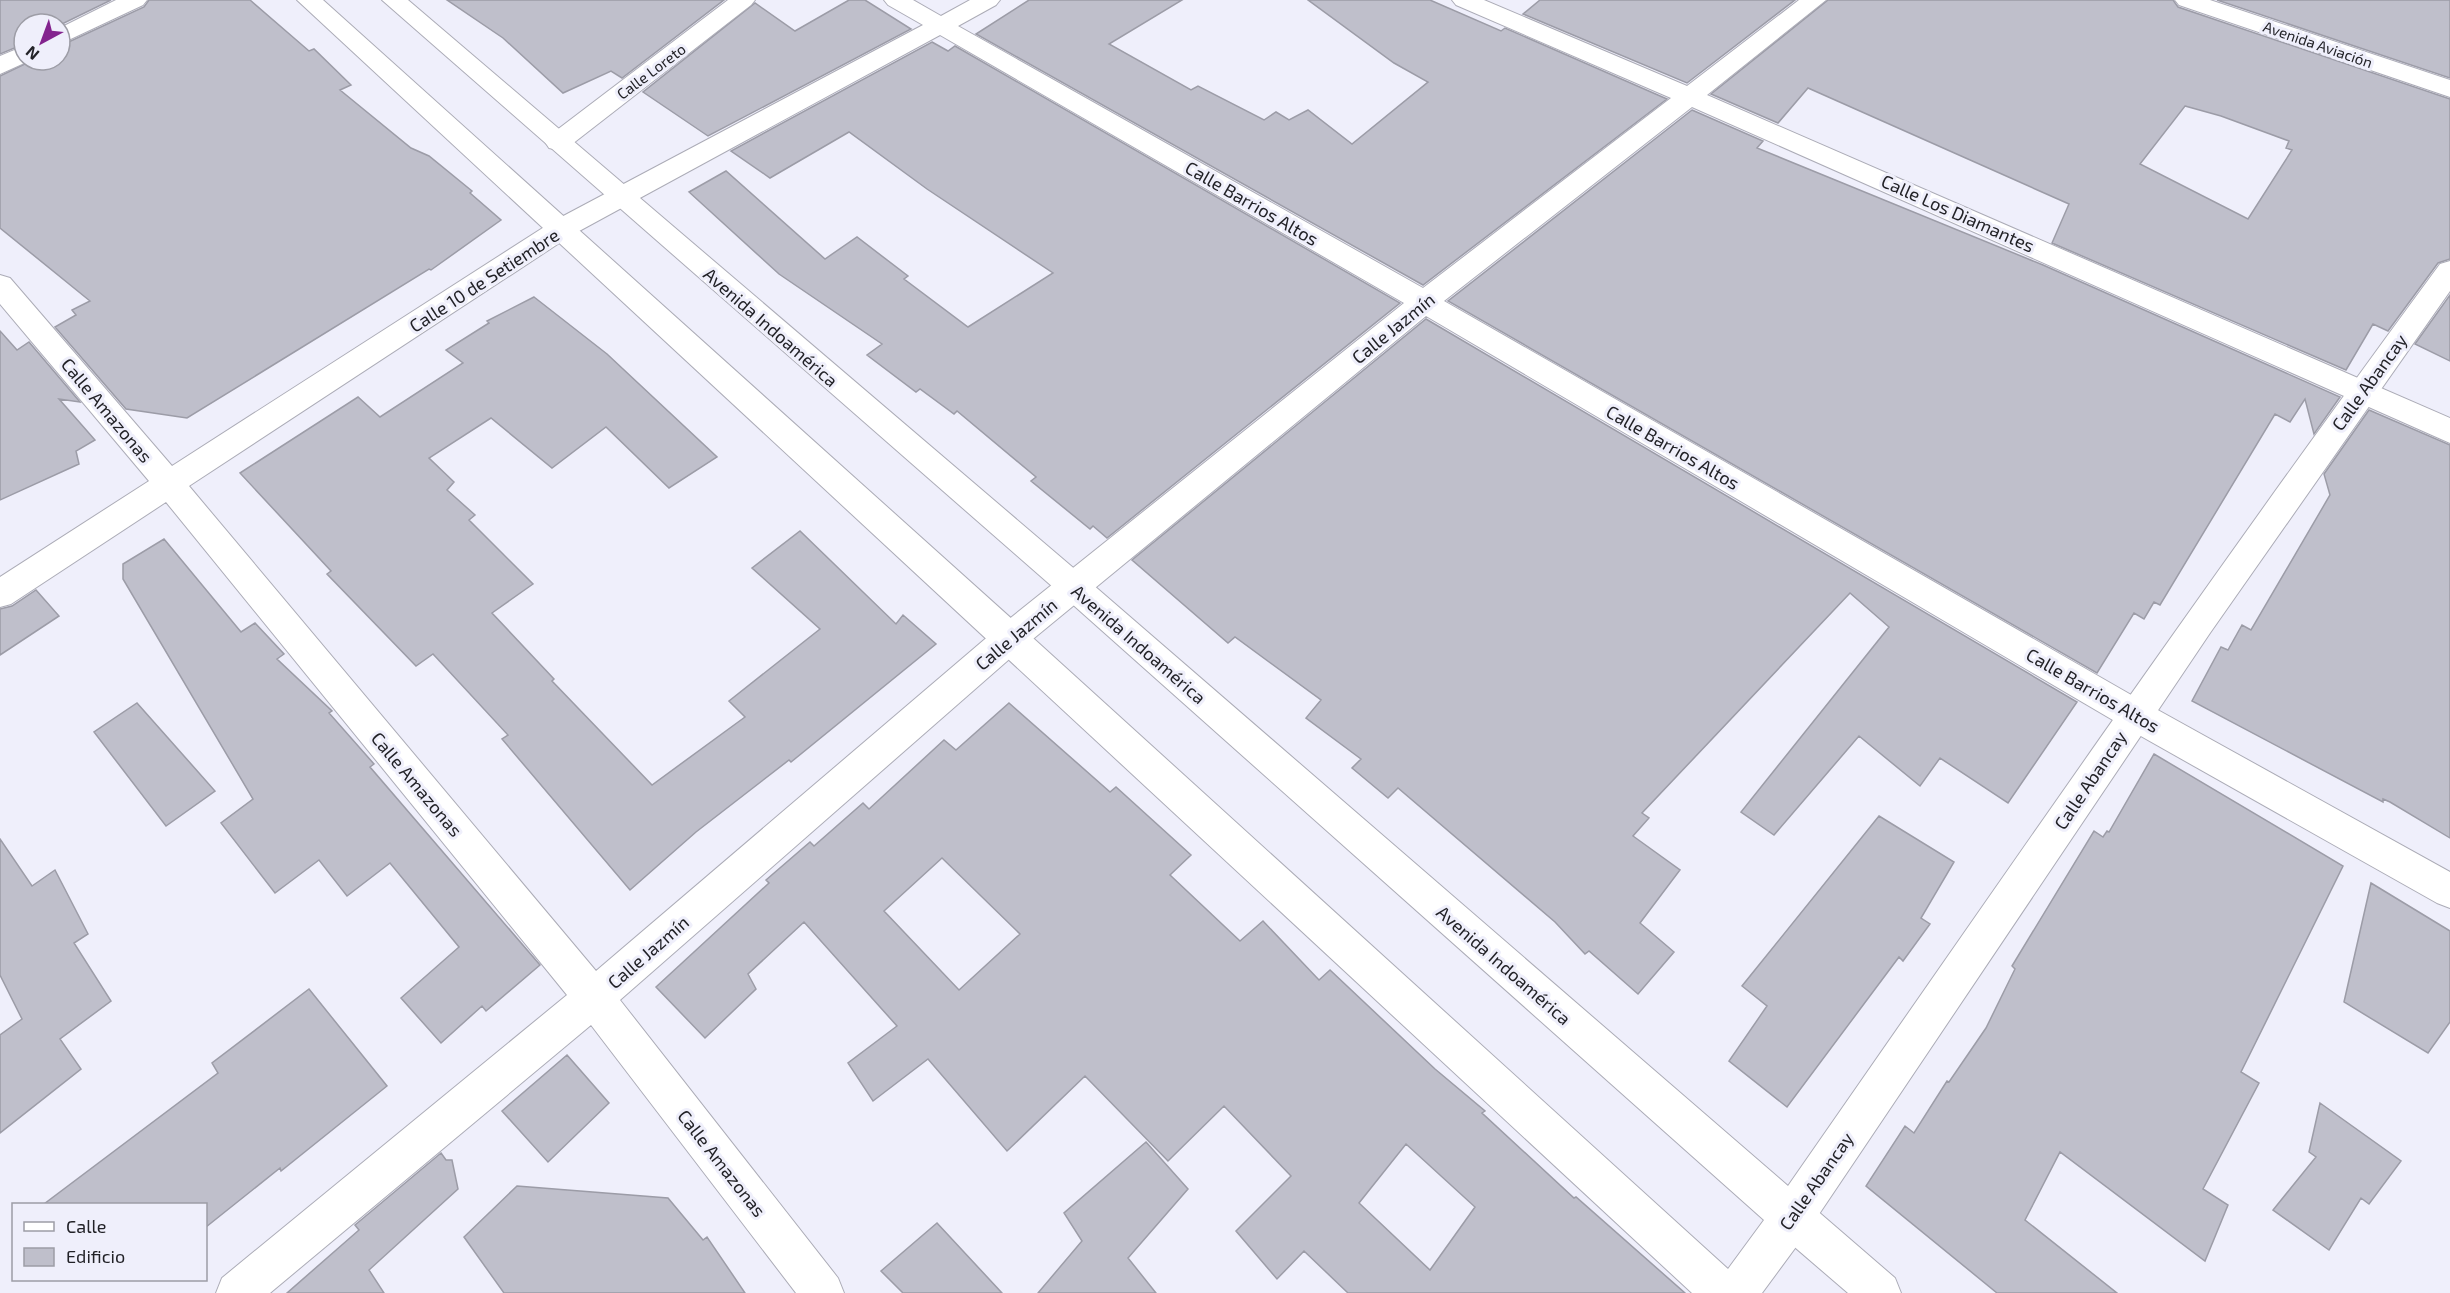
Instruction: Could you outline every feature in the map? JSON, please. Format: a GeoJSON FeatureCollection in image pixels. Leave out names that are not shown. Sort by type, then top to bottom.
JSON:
{"type":"FeatureCollection","features":[{"type":"Feature","properties":{"kind":"street"},"geometry":{"type":"LineString","coordinates":[[72,31],[135,0]]}},
{"type":"Feature","properties":{"kind":"street"},"geometry":{"type":"LineString","coordinates":[[309,0],[1010,638],[1723,1293]]}},
{"type":"Feature","properties":{"kind":"street","name":"Avenida Indoamérica"},"geometry":{"type":"LineString","coordinates":[[394,0],[1073,586],[1880,1293]]}},
{"type":"Feature","properties":{"kind":"street","name":"Calle Loreto"},"geometry":{"type":"LineString","coordinates":[[558,142],[743,0]]}},
{"type":"Feature","properties":{"kind":"street","name":"Calle Barrios Altos"},"geometry":{"type":"LineString","coordinates":[[896,0],[1424,302],[2135,715],[2450,891]]}},
{"type":"Feature","properties":{"kind":"street","name":"Calle 10 de Setiembre"},"geometry":{"type":"LineString","coordinates":[[0,594],[561,229],[988,0]]}},
{"type":"Feature","properties":{"kind":"street","name":"Calle Los Diamantes"},"geometry":{"type":"LineString","coordinates":[[1464,0],[1689,99],[1893,185],[2450,431]]}},
{"type":"Feature","properties":{"kind":"street","name":"Calle Jazmín"},"geometry":{"type":"LineString","coordinates":[[237,1293],[594,998],[1073,586],[1424,302],[1814,0]]}},
{"type":"Feature","properties":{"kind":"street","name":"Avenida Aviación"},"geometry":{"type":"LineString","coordinates":[[2187,0],[2450,89]]}},
{"type":"Feature","properties":{"kind":"street","name":"Calle Abancay"},"geometry":{"type":"LineString","coordinates":[[1736,1293],[1792,1217],[2135,715],[2361,392],[2450,271]]}},
{"type":"Feature","properties":{"kind":"street","name":"Calle Amazonas"},"geometry":{"type":"LineString","coordinates":[[7,304],[170,485],[594,998],[823,1293]]}},
{"type":"Feature","properties":{"kind":"building"},"geometry":{"type":"Polygon","coordinates":[[[0,0],[111,0],[72,19],[72,12],[12,12],[12,49],[0,54],[0,0]]]}},
{"type":"Feature","properties":{"kind":"building"},"geometry":{"type":"Polygon","coordinates":[[[149,0],[250,0],[309,51],[314,49],[351,85],[340,90],[411,148],[429,156],[472,191],[470,193],[501,220],[431,270],[429,269],[187,418],[126,409],[55,327],[76,315],[72,310],[90,301],[0,228],[0,76],[12,70],[12,72],[72,72],[72,40],[144,7],[149,0]]]}},
{"type":"Feature","properties":{"kind":"building"},"geometry":{"type":"Polygon","coordinates":[[[447,0],[724,0],[622,78],[611,71],[563,93],[503,38],[447,0]]]}},
{"type":"Feature","properties":{"kind":"building"},"geometry":{"type":"Polygon","coordinates":[[[849,0],[865,0],[911,29],[708,136],[643,92],[755,3],[795,31],[849,0]]]}},
{"type":"Feature","properties":{"kind":"building"},"geometry":{"type":"Polygon","coordinates":[[[1029,0],[1182,0],[1109,44],[1191,90],[1198,86],[1264,120],[1276,112],[1289,120],[1308,110],[1352,144],[1428,82],[1394,63],[1308,0],[1430,0],[1501,31],[1505,28],[1667,99],[1423,285],[976,34],[1029,0]]]}},
{"type":"Feature","properties":{"kind":"building"},"geometry":{"type":"Polygon","coordinates":[[[1540,0],[1795,0],[1687,83],[1523,14],[1540,0]]]}},
{"type":"Feature","properties":{"kind":"building"},"geometry":{"type":"Polygon","coordinates":[[[1828,0],[2173,0],[2178,7],[2450,99],[2450,259],[2438,263],[2388,331],[2373,324],[2346,370],[2052,243],[2069,204],[1808,88],[1778,123],[1711,94],[1828,0]],[[2185,106],[2140,164],[2248,219],[2292,150],[2286,148],[2289,141],[2221,116],[2185,106]]]}},
{"type":"Feature","properties":{"kind":"building"},"geometry":{"type":"Polygon","coordinates":[[[2217,0],[2450,0],[2450,78],[2217,0]]]}},
{"type":"Feature","properties":{"kind":"building"},"geometry":{"type":"Polygon","coordinates":[[[932,42],[948,51],[955,46],[1400,303],[1107,538],[1093,526],[1090,529],[1031,481],[1036,477],[957,411],[954,414],[920,389],[916,392],[867,355],[882,344],[779,274],[689,192],[726,171],[825,259],[857,237],[908,276],[904,279],[968,327],[1053,273],[927,189],[849,132],[770,178],[731,151],[932,42]]]}},
{"type":"Feature","properties":{"kind":"building"},"geometry":{"type":"Polygon","coordinates":[[[1692,110],[1763,141],[1757,148],[2043,265],[2340,397],[2314,434],[2305,399],[2290,422],[2275,414],[2160,605],[2154,602],[2144,619],[2134,613],[2097,673],[1448,301],[1692,110]]]}},
{"type":"Feature","properties":{"kind":"building"},"geometry":{"type":"Polygon","coordinates":[[[2450,295],[2450,361],[2415,344],[2450,295]]]}},
{"type":"Feature","properties":{"kind":"building"},"geometry":{"type":"Polygon","coordinates":[[[534,297],[607,354],[717,457],[669,488],[606,427],[552,468],[491,418],[429,458],[454,482],[447,490],[475,515],[469,520],[533,584],[492,613],[554,679],[552,681],[652,785],[745,717],[729,701],[820,629],[752,568],[800,531],[896,624],[903,615],[936,644],[791,762],[789,760],[696,832],[630,890],[502,739],[508,735],[433,654],[416,666],[327,574],[331,571],[240,473],[358,397],[380,417],[463,363],[446,350],[489,323],[487,321],[534,297]]]}},
{"type":"Feature","properties":{"kind":"building"},"geometry":{"type":"Polygon","coordinates":[[[1426,319],[2077,702],[2008,803],[1940,758],[1920,786],[1859,736],[1774,835],[1741,812],[1889,627],[1850,593],[1642,813],[1649,818],[1633,836],[1680,870],[1640,923],[1674,952],[1638,994],[1589,951],[1585,954],[1555,922],[1398,788],[1388,798],[1352,768],[1361,759],[1306,718],[1321,700],[1235,637],[1228,643],[1132,560],[1426,319]]]}},
{"type":"Feature","properties":{"kind":"building"},"geometry":{"type":"Polygon","coordinates":[[[0,331],[17,350],[29,342],[80,402],[59,399],[95,440],[76,451],[79,464],[0,500],[0,331]]]}},
{"type":"Feature","properties":{"kind":"building"},"geometry":{"type":"Polygon","coordinates":[[[2369,410],[2450,445],[2450,838],[2390,802],[2383,799],[2383,802],[2192,701],[2221,647],[2228,650],[2242,625],[2251,630],[2330,495],[2324,474],[2369,410]]]}},
{"type":"Feature","properties":{"kind":"building"},"geometry":{"type":"Polygon","coordinates":[[[164,539],[241,632],[255,623],[284,654],[277,659],[332,711],[329,713],[374,764],[370,767],[540,965],[486,1011],[482,1006],[441,1043],[401,998],[459,947],[390,863],[347,896],[319,860],[275,893],[221,823],[253,799],[123,579],[123,564],[164,539]]]}},
{"type":"Feature","properties":{"kind":"building"},"geometry":{"type":"Polygon","coordinates":[[[36,590],[59,616],[0,655],[0,609],[12,606],[36,590]]]}},
{"type":"Feature","properties":{"kind":"building"},"geometry":{"type":"Polygon","coordinates":[[[137,703],[215,791],[166,826],[94,732],[137,703]]]}},
{"type":"Feature","properties":{"kind":"building"},"geometry":{"type":"Polygon","coordinates":[[[1009,703],[1110,792],[1116,787],[1191,855],[1170,875],[1240,941],[1263,921],[1319,980],[1330,970],[1435,1069],[1485,1111],[1482,1113],[1574,1198],[1576,1197],[1685,1293],[1348,1293],[1304,1251],[1277,1279],[1236,1231],[1291,1176],[1224,1106],[1168,1161],[1085,1076],[1007,1151],[928,1059],[873,1101],[848,1063],[897,1026],[804,922],[748,974],[756,989],[705,1038],[656,987],[769,883],[766,880],[810,842],[814,846],[863,803],[869,809],[944,740],[956,750],[1009,703]],[[942,858],[884,911],[959,990],[1020,934],[942,858]],[[1406,1144],[1359,1203],[1430,1270],[1475,1207],[1406,1144]]]}},
{"type":"Feature","properties":{"kind":"building"},"geometry":{"type":"Polygon","coordinates":[[[2154,754],[2343,866],[2241,1072],[2259,1083],[2203,1189],[2228,1205],[2205,1261],[2060,1152],[2025,1220],[2117,1293],[1997,1293],[1866,1186],[1905,1126],[1914,1133],[1947,1081],[1949,1082],[1986,1028],[2015,969],[2012,966],[2094,831],[2103,837],[2107,831],[2109,832],[2154,754]]]}},
{"type":"Feature","properties":{"kind":"building"},"geometry":{"type":"Polygon","coordinates":[[[1879,816],[1954,862],[1921,918],[1930,924],[1903,961],[1899,957],[1787,1107],[1729,1061],[1767,1006],[1742,986],[1879,816]]]}},
{"type":"Feature","properties":{"kind":"building"},"geometry":{"type":"Polygon","coordinates":[[[0,839],[32,886],[55,870],[88,934],[74,943],[111,1001],[60,1039],[81,1069],[0,1133],[0,1035],[22,1019],[0,975],[0,839]]]}},
{"type":"Feature","properties":{"kind":"building"},"geometry":{"type":"Polygon","coordinates":[[[2371,883],[2450,931],[2450,1022],[2428,1053],[2344,1002],[2371,883]]]}},
{"type":"Feature","properties":{"kind":"building"},"geometry":{"type":"Polygon","coordinates":[[[309,989],[387,1086],[281,1171],[280,1168],[207,1226],[207,1203],[45,1203],[218,1073],[212,1063],[309,989]]]}},
{"type":"Feature","properties":{"kind":"building"},"geometry":{"type":"Polygon","coordinates":[[[567,1055],[609,1103],[548,1162],[502,1111],[567,1055]]]}},
{"type":"Feature","properties":{"kind":"building"},"geometry":{"type":"Polygon","coordinates":[[[2320,1103],[2401,1161],[2369,1204],[2361,1198],[2329,1250],[2273,1210],[2316,1157],[2309,1152],[2320,1103]]]}},
{"type":"Feature","properties":{"kind":"building"},"geometry":{"type":"Polygon","coordinates":[[[1146,1142],[1188,1189],[1128,1258],[1156,1293],[1038,1293],[1082,1241],[1064,1213],[1146,1142]]]}},
{"type":"Feature","properties":{"kind":"building"},"geometry":{"type":"Polygon","coordinates":[[[441,1153],[446,1160],[452,1160],[458,1189],[369,1270],[384,1293],[287,1293],[359,1230],[355,1225],[441,1153]]]}},
{"type":"Feature","properties":{"kind":"building"},"geometry":{"type":"Polygon","coordinates":[[[517,1186],[668,1198],[703,1240],[707,1237],[745,1293],[504,1293],[464,1237],[517,1186]]]}},
{"type":"Feature","properties":{"kind":"building"},"geometry":{"type":"Polygon","coordinates":[[[937,1223],[1002,1293],[903,1293],[881,1271],[937,1223]]]}}]}
